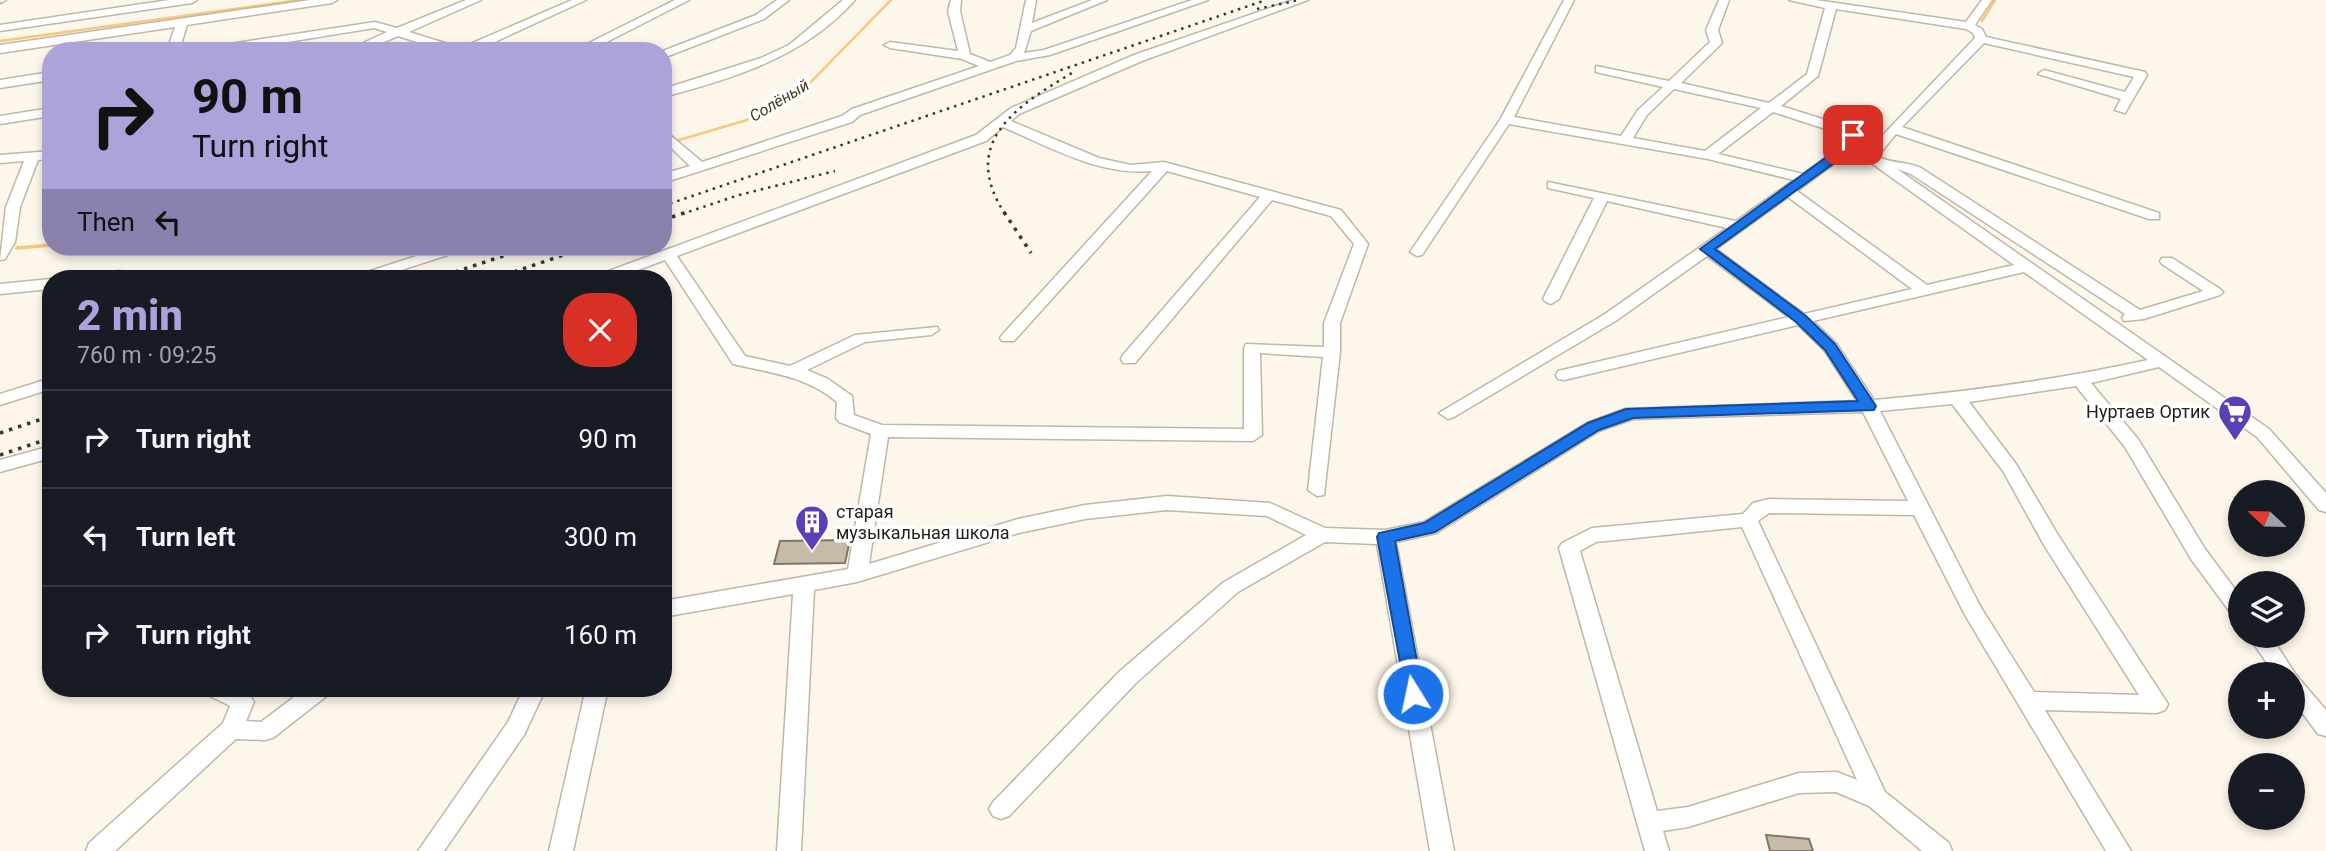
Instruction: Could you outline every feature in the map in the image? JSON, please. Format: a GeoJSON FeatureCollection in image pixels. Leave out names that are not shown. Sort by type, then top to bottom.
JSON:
{"type":"FeatureCollection","features":[{"type":"Feature","properties":{"kind":"street"},"geometry":{"type":"LineString","coordinates":[[124,11],[146,0]]}},
{"type":"Feature","properties":{"kind":"street"},"geometry":{"type":"LineString","coordinates":[[0,28],[192,0]]}},
{"type":"Feature","properties":{"kind":"street"},"geometry":{"type":"LineString","coordinates":[[49,42],[332,0]]}},
{"type":"Feature","properties":{"kind":"street"},"geometry":{"type":"LineString","coordinates":[[374,42],[476,0]]}},
{"type":"Feature","properties":{"kind":"street"},"geometry":{"type":"LineString","coordinates":[[485,42],[581,0]]}},
{"type":"Feature","properties":{"kind":"street"},"geometry":{"type":"LineString","coordinates":[[598,42],[684,0]]}},
{"type":"Feature","properties":{"kind":"street"},"geometry":{"type":"LineString","coordinates":[[672,51],[760,17],[783,0]]}},
{"type":"Feature","properties":{"kind":"street"},"geometry":{"type":"LineString","coordinates":[[672,90],[765,61],[793,47],[850,0]]}},
{"type":"Feature","properties":{"kind":"street"},"geometry":{"type":"LineString","coordinates":[[956,0],[954,11],[965,56]]}},
{"type":"Feature","properties":{"kind":"street"},"geometry":{"type":"LineString","coordinates":[[1014,58],[1022,48],[1026,15],[1031,0]]}},
{"type":"Feature","properties":{"kind":"street"},"geometry":{"type":"LineString","coordinates":[[1026,29],[1102,0]]}},
{"type":"Feature","properties":{"kind":"street"},"geometry":{"type":"LineString","coordinates":[[672,176],[848,119],[856,112],[1014,58],[1046,53],[1203,0]]}},
{"type":"Feature","properties":{"kind":"street"},"geometry":{"type":"LineString","coordinates":[[672,253],[981,138],[1000,121],[1138,58],[1303,0]]}},
{"type":"Feature","properties":{"kind":"street"},"geometry":{"type":"LineString","coordinates":[[1417,252],[1506,120],[1569,0]]}},
{"type":"Feature","properties":{"kind":"street"},"geometry":{"type":"LineString","coordinates":[[1625,141],[1642,113],[1669,84],[1716,43],[1712,30],[1724,0]]}},
{"type":"Feature","properties":{"kind":"street"},"geometry":{"type":"LineString","coordinates":[[1794,0],[1969,26],[1978,31],[1981,39],[2048,70],[2131,92]]}},
{"type":"Feature","properties":{"kind":"street"},"geometry":{"type":"LineString","coordinates":[[1969,26],[1987,0]]}},
{"type":"Feature","properties":{"kind":"street"},"geometry":{"type":"LineString","coordinates":[[1708,155],[1812,76],[1819,65],[1821,40],[1832,6]]}},
{"type":"Feature","properties":{"kind":"street"},"geometry":{"type":"LineString","coordinates":[[1026,15],[1049,19]]}},
{"type":"Feature","properties":{"kind":"street"},"geometry":{"type":"LineString","coordinates":[[176,42],[182,23]]}},
{"type":"Feature","properties":{"kind":"street"},"geometry":{"type":"LineString","coordinates":[[266,42],[375,25],[430,42]]}},
{"type":"Feature","properties":{"kind":"street"},"geometry":{"type":"LineString","coordinates":[[1874,160],[1875,148],[1981,39]]}},
{"type":"Feature","properties":{"kind":"street"},"geometry":{"type":"LineString","coordinates":[[0,49],[42,43]]}},
{"type":"Feature","properties":{"kind":"street"},"geometry":{"type":"LineString","coordinates":[[890,45],[965,56],[991,67]]}},
{"type":"Feature","properties":{"kind":"street"},"geometry":{"type":"LineString","coordinates":[[2048,70],[2071,57],[2140,75],[2122,110]]}},
{"type":"Feature","properties":{"kind":"street"},"geometry":{"type":"LineString","coordinates":[[1448,413],[1611,317],[1807,179],[1844,151],[1853,135],[1772,107],[1600,69]]}},
{"type":"Feature","properties":{"kind":"street"},"geometry":{"type":"LineString","coordinates":[[0,84],[42,77]]}},
{"type":"Feature","properties":{"kind":"street"},"geometry":{"type":"LineString","coordinates":[[0,120],[42,113]]}},
{"type":"Feature","properties":{"kind":"street"},"geometry":{"type":"LineString","coordinates":[[1506,120],[1708,155],[1807,179]]}},
{"type":"Feature","properties":{"kind":"street"},"geometry":{"type":"LineString","coordinates":[[1000,121],[1095,161],[1130,169],[1164,166],[1336,213],[1361,244],[1332,323],[1332,352],[1317,490]]}},
{"type":"Feature","properties":{"kind":"street"},"geometry":{"type":"LineString","coordinates":[[1894,129],[2154,216]]}},
{"type":"Feature","properties":{"kind":"street"},"geometry":{"type":"LineString","coordinates":[[672,142],[699,167]]}},
{"type":"Feature","properties":{"kind":"street"},"geometry":{"type":"LineString","coordinates":[[1844,151],[1916,170],[2138,316]]}},
{"type":"Feature","properties":{"kind":"street"},"geometry":{"type":"LineString","coordinates":[[0,159],[42,157]]}},
{"type":"Feature","properties":{"kind":"street"},"geometry":{"type":"LineString","coordinates":[[0,256],[8,242],[7,207],[32,159]]}},
{"type":"Feature","properties":{"kind":"street"},"geometry":{"type":"LineString","coordinates":[[1874,160],[2263,433],[2326,505]]}},
{"type":"Feature","properties":{"kind":"street"},"geometry":{"type":"LineString","coordinates":[[1008,338],[1164,166]]}},
{"type":"Feature","properties":{"kind":"street"},"geometry":{"type":"LineString","coordinates":[[1553,185],[1739,226]]}},
{"type":"Feature","properties":{"kind":"street"},"geometry":{"type":"LineString","coordinates":[[1789,191],[1924,290]]}},
{"type":"Feature","properties":{"kind":"street"},"geometry":{"type":"LineString","coordinates":[[1129,359],[1269,195]]}},
{"type":"Feature","properties":{"kind":"street"},"geometry":{"type":"LineString","coordinates":[[1551,299],[1602,196]]}},
{"type":"Feature","properties":{"kind":"street"},"geometry":{"type":"LineString","coordinates":[[1707,249],[1801,319],[1830,347],[1868,406],[1972,610],[2119,851]]}},
{"type":"Feature","properties":{"kind":"street"},"geometry":{"type":"LineString","coordinates":[[382,270],[415,256]]}},
{"type":"Feature","properties":{"kind":"street"},"geometry":{"type":"LineString","coordinates":[[625,270],[664,256]]}},
{"type":"Feature","properties":{"kind":"street"},"geometry":{"type":"LineString","coordinates":[[670,256],[739,360],[792,371],[829,384],[846,400],[845,418],[880,431],[1253,435],[1252,348],[1332,352]]}},
{"type":"Feature","properties":{"kind":"street"},"geometry":{"type":"LineString","coordinates":[[2106,325],[2215,292],[2167,261]]}},
{"type":"Feature","properties":{"kind":"street"},"geometry":{"type":"LineString","coordinates":[[1564,375],[2024,267]]}},
{"type":"Feature","properties":{"kind":"street"},"geometry":{"type":"LineString","coordinates":[[0,289],[42,285]]}},
{"type":"Feature","properties":{"kind":"street"},"geometry":{"type":"LineString","coordinates":[[792,371],[861,338],[931,330]]}},
{"type":"Feature","properties":{"kind":"street"},"geometry":{"type":"LineString","coordinates":[[672,608],[857,575],[1018,526],[1085,512],[1167,503],[1270,510],[1322,535],[1385,537],[1429,528],[1593,427],[1631,413],[1868,406],[1956,398],[2080,380],[2160,362]]}},
{"type":"Feature","properties":{"kind":"street"},"geometry":{"type":"LineString","coordinates":[[2080,380],[2132,443],[2198,554],[2228,595]]}},
{"type":"Feature","properties":{"kind":"street"},"geometry":{"type":"LineString","coordinates":[[0,400],[42,386]]}},
{"type":"Feature","properties":{"kind":"street"},"geometry":{"type":"LineString","coordinates":[[1956,398],[2010,468],[2051,540],[2157,704],[2027,701]]}},
{"type":"Feature","properties":{"kind":"street"},"geometry":{"type":"LineString","coordinates":[[857,575],[880,431]]}},
{"type":"Feature","properties":{"kind":"street"},"geometry":{"type":"LineString","coordinates":[[0,466],[42,454]]}},
{"type":"Feature","properties":{"kind":"street"},"geometry":{"type":"LineString","coordinates":[[1657,851],[1569,548],[1592,535],[1748,520],[1760,508],[1769,506],[1920,508]]}},
{"type":"Feature","properties":{"kind":"street"},"geometry":{"type":"LineString","coordinates":[[1748,520],[1878,799]]}},
{"type":"Feature","properties":{"kind":"street"},"geometry":{"type":"LineString","coordinates":[[1001,809],[1128,677],[1231,587],[1322,535]]}},
{"type":"Feature","properties":{"kind":"street"},"geometry":{"type":"LineString","coordinates":[[1385,537],[1442,851]]}},
{"type":"Feature","properties":{"kind":"street"},"geometry":{"type":"LineString","coordinates":[[789,851],[804,585]]}},
{"type":"Feature","properties":{"kind":"street"},"geometry":{"type":"LineString","coordinates":[[99,851],[231,729],[243,702],[233,697]]}},
{"type":"Feature","properties":{"kind":"street"},"geometry":{"type":"LineString","coordinates":[[231,729],[265,731],[309,697]]}},
{"type":"Feature","properties":{"kind":"street"},"geometry":{"type":"LineString","coordinates":[[430,851],[516,728],[531,697]]}},
{"type":"Feature","properties":{"kind":"street"},"geometry":{"type":"LineString","coordinates":[[561,851],[595,697]]}},
{"type":"Feature","properties":{"kind":"street"},"geometry":{"type":"LineString","coordinates":[[2305,699],[2326,727]]}},
{"type":"Feature","properties":{"kind":"street"},"geometry":{"type":"LineString","coordinates":[[1649,822],[1688,817],[1799,783],[1837,782],[1878,799],[1940,851]]}},
{"type":"Feature","properties":{"kind":"building","name":"старая музыкальная школа"},"geometry":{"type":"Polygon","coordinates":[[[850,540],[845,563],[774,564],[780,541],[850,540]]]}},
{"type":"Feature","properties":{"kind":"building"},"geometry":{"type":"Polygon","coordinates":[[[1766,835],[1809,839],[1813,851],[1770,851],[1766,835]]]}},
{"type":"Feature","properties":{"kind":"waterway"},"geometry":{"type":"LineString","coordinates":[[0,41],[300,0]]}},
{"type":"Feature","properties":{"kind":"waterway","name":"Солёный"},"geometry":{"type":"LineString","coordinates":[[679,140],[747,120],[806,87],[891,0]]}},
{"type":"Feature","properties":{"kind":"waterway"},"geometry":{"type":"LineString","coordinates":[[1982,21],[1995,0]]}},
{"type":"Feature","properties":{"kind":"waterway","name":"Солёный"},"geometry":{"type":"LineString","coordinates":[[17,248],[42,246]]}},
{"type":"Feature","properties":{"kind":"railway"},"geometry":{"type":"LineString","coordinates":[[672,203],[1266,0]]}},
{"type":"Feature","properties":{"kind":"railway"},"geometry":{"type":"LineString","coordinates":[[1257,9],[1299,0]]}},
{"type":"Feature","properties":{"kind":"railway"},"geometry":{"type":"LineString","coordinates":[[1005,214],[992,189],[988,167],[991,147],[1000,130],[1014,114],[1031,99],[1072,73]]}},
{"type":"Feature","properties":{"kind":"railway"},"geometry":{"type":"LineString","coordinates":[[682,214],[739,195],[835,171]]}},
{"type":"Feature","properties":{"kind":"railway"},"geometry":{"type":"LineString","coordinates":[[672,217],[687,212]]}},
{"type":"Feature","properties":{"kind":"railway"},"geometry":{"type":"LineString","coordinates":[[1004,212],[1031,253]]}},
{"type":"Feature","properties":{"kind":"railway"},"geometry":{"type":"LineString","coordinates":[[461,270],[503,256]]}},
{"type":"Feature","properties":{"kind":"railway"},"geometry":{"type":"LineString","coordinates":[[519,270],[561,256]]}},
{"type":"Feature","properties":{"kind":"railway"},"geometry":{"type":"LineString","coordinates":[[0,433],[42,419]]}},
{"type":"Feature","properties":{"kind":"railway"},"geometry":{"type":"LineString","coordinates":[[0,455],[42,441]]}},
{"type":"Feature","properties":{"kind":"place","name":"Нуртаев Ортик"},"geometry":{"type":"Point","coordinates":[2235,442]}},
{"type":"Feature","properties":{"kind":"place","name":"старая музыкальная школа"},"geometry":{"type":"Point","coordinates":[812,552]}},
{"type":"Feature","properties":{"kind":"route"},"geometry":{"type":"LineString","coordinates":[[1413,694],[1385,537],[1429,528],[1593,427],[1631,413],[1868,406],[1830,347],[1801,319],[1707,249],[1844,151],[1853,135]]}}]}
